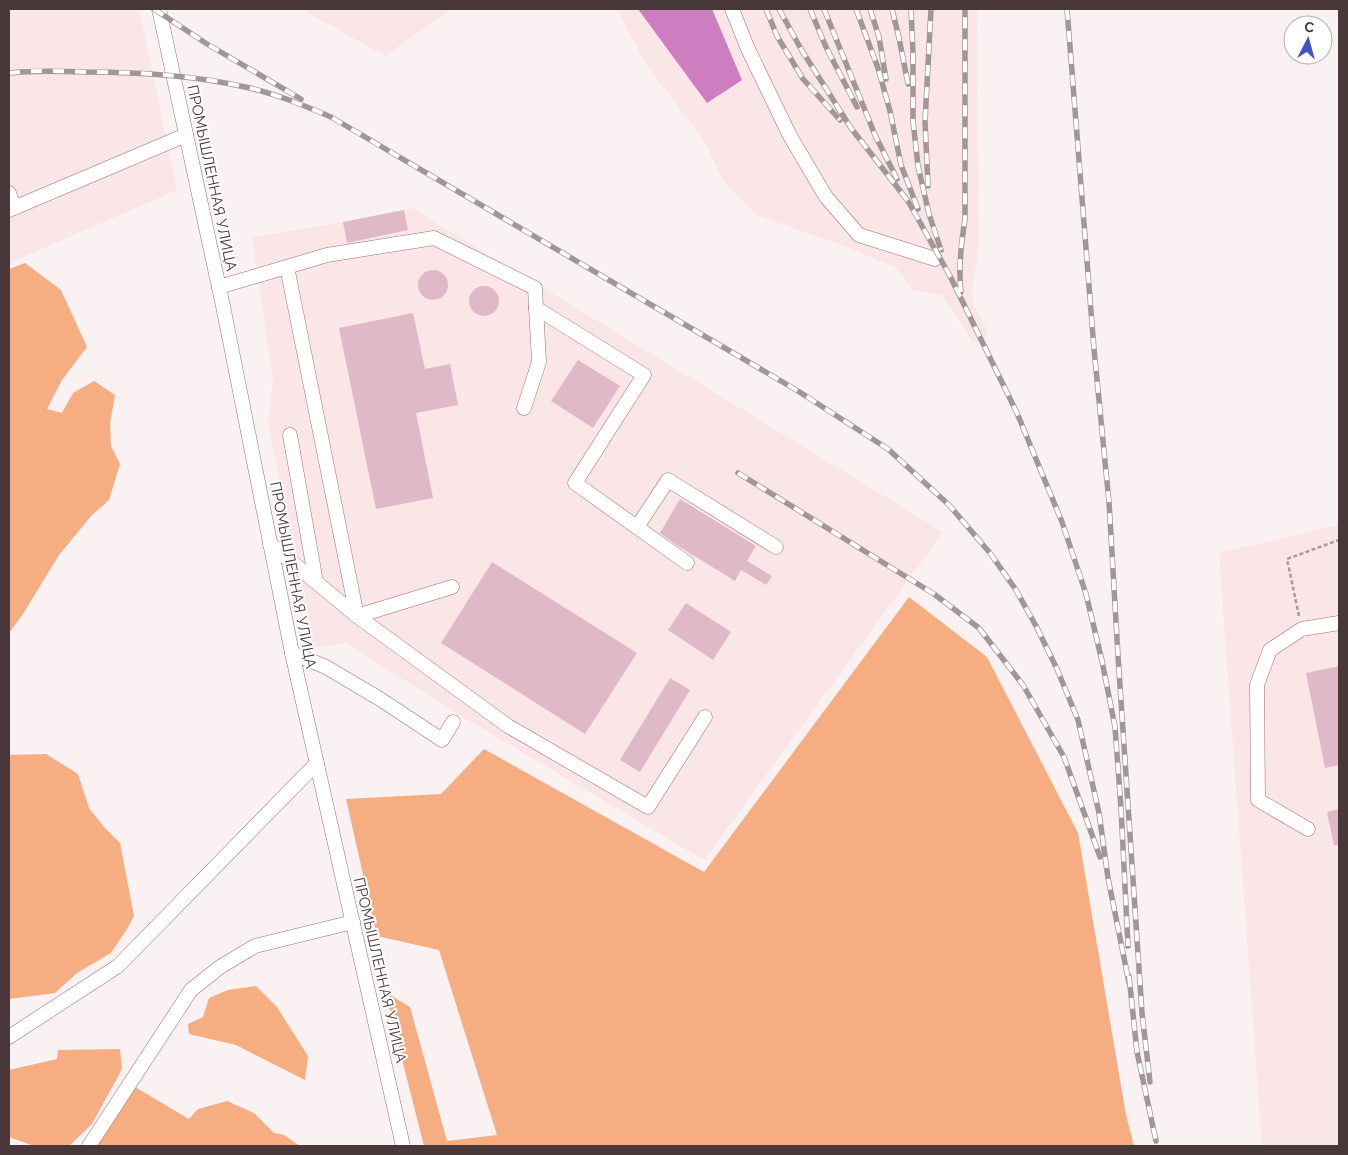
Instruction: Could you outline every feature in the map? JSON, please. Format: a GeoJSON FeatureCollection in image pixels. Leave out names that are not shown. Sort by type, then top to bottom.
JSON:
{"type":"FeatureCollection","features":[{"type":"Feature","properties":{"kind":"street","name":"ПРОМЫШЛЕННАЯ УЛИЦА"},"geometry":{"type":"LineString","coordinates":[[159,9],[219,287],[292,653],[403,1146]]}},
{"type":"Feature","properties":{"kind":"street"},"geometry":{"type":"LineString","coordinates":[[732,9],[748,49],[790,136],[826,197],[859,235],[935,259]]}},
{"type":"Feature","properties":{"kind":"street"},"geometry":{"type":"LineString","coordinates":[[9,193],[11,209],[186,135]]}},
{"type":"Feature","properties":{"kind":"street"},"geometry":{"type":"LineString","coordinates":[[219,287],[327,255],[434,238],[535,288],[539,362],[524,408]]}},
{"type":"Feature","properties":{"kind":"street"},"geometry":{"type":"LineString","coordinates":[[286,267],[356,616]]}},
{"type":"Feature","properties":{"kind":"street"},"geometry":{"type":"LineString","coordinates":[[536,308],[644,375],[575,484],[688,562]]}},
{"type":"Feature","properties":{"kind":"street"},"geometry":{"type":"LineString","coordinates":[[290,435],[316,582]]}},
{"type":"Feature","properties":{"kind":"street"},"geometry":{"type":"LineString","coordinates":[[637,527],[668,480],[776,547]]}},
{"type":"Feature","properties":{"kind":"street"},"geometry":{"type":"LineString","coordinates":[[270,544],[356,616],[508,726],[648,807],[705,717]]}},
{"type":"Feature","properties":{"kind":"street"},"geometry":{"type":"LineString","coordinates":[[356,616],[452,587]]}},
{"type":"Feature","properties":{"kind":"street"},"geometry":{"type":"LineString","coordinates":[[1308,829],[1258,800],[1257,685],[1270,650],[1302,629],[1339,623]]}},
{"type":"Feature","properties":{"kind":"street"},"geometry":{"type":"LineString","coordinates":[[292,653],[326,667],[380,699],[442,740],[453,722]]}},
{"type":"Feature","properties":{"kind":"street"},"geometry":{"type":"LineString","coordinates":[[9,1037],[118,966],[317,763]]}},
{"type":"Feature","properties":{"kind":"street"},"geometry":{"type":"LineString","coordinates":[[89,1146],[191,990],[220,967],[255,946],[353,922]]}},
{"type":"Feature","properties":{"kind":"path"},"geometry":{"type":"LineString","coordinates":[[1302,629],[1287,559],[1339,540]]}},
{"type":"Feature","properties":{"kind":"shaded area"},"geometry":{"type":"Polygon","coordinates":[[[9,9],[139,9],[177,190],[9,263],[9,9]]]}},
{"type":"Feature","properties":{"kind":"shaded area"},"geometry":{"type":"Polygon","coordinates":[[[301,9],[452,9],[385,56],[301,9]]]}},
{"type":"Feature","properties":{"kind":"shaded area"},"geometry":{"type":"Polygon","coordinates":[[[617,9],[977,9],[979,246],[972,288],[973,303],[987,330],[986,337],[973,343],[941,295],[913,290],[896,268],[848,247],[756,215],[724,182],[704,141],[646,64],[617,9]]]}},
{"type":"Feature","properties":{"kind":"shaded area"},"geometry":{"type":"Polygon","coordinates":[[[638,9],[712,9],[742,80],[707,103],[638,9]]]}},
{"type":"Feature","properties":{"kind":"shaded area"},"geometry":{"type":"Polygon","coordinates":[[[412,208],[943,532],[704,860],[466,719],[346,643],[313,647],[268,423],[273,379],[252,237],[412,208]]]}},
{"type":"Feature","properties":{"kind":"shaded area"},"geometry":{"type":"Polygon","coordinates":[[[25,263],[61,290],[87,347],[62,380],[47,409],[62,413],[73,393],[94,381],[115,395],[110,424],[111,446],[120,464],[109,500],[92,515],[59,555],[23,614],[9,633],[9,269],[25,263]]]}},
{"type":"Feature","properties":{"kind":"shaded area"},"geometry":{"type":"Polygon","coordinates":[[[1339,525],[1339,1146],[1262,1146],[1219,553],[1339,525]]]}},
{"type":"Feature","properties":{"kind":"shaded area"},"geometry":{"type":"Polygon","coordinates":[[[909,597],[987,657],[1078,833],[1126,1115],[1134,1146],[424,1146],[385,992],[410,1007],[447,1141],[497,1135],[439,950],[377,936],[346,799],[441,794],[484,749],[704,872],[909,597]]]}},
{"type":"Feature","properties":{"kind":"shaded area"},"geometry":{"type":"Polygon","coordinates":[[[46,754],[78,774],[89,808],[120,843],[134,916],[111,953],[77,973],[55,993],[9,999],[9,755],[46,754]]]}},
{"type":"Feature","properties":{"kind":"shaded area"},"geometry":{"type":"Polygon","coordinates":[[[256,986],[277,1007],[308,1056],[305,1080],[236,1045],[189,1034],[188,1024],[203,1017],[209,998],[228,990],[256,986]]]}},
{"type":"Feature","properties":{"kind":"shaded area"},"geometry":{"type":"Polygon","coordinates":[[[120,1049],[122,1069],[92,1124],[69,1146],[34,1146],[9,1137],[9,1070],[57,1059],[58,1050],[120,1049]]]}},
{"type":"Feature","properties":{"kind":"shaded area"},"geometry":{"type":"Polygon","coordinates":[[[135,1087],[189,1119],[198,1109],[227,1101],[254,1113],[274,1133],[284,1135],[300,1146],[97,1146],[135,1087]]]}},
{"type":"Feature","properties":{"kind":"building"},"geometry":{"type":"Polygon","coordinates":[[[404,210],[408,230],[347,243],[343,222],[404,210]]]}},
{"type":"Feature","properties":{"kind":"building"},"geometry":{"type":"Polygon","coordinates":[[[433,270],[439,271],[447,279],[447,291],[439,299],[433,300],[427,299],[419,291],[418,285],[419,279],[427,271],[433,270]]]}},
{"type":"Feature","properties":{"kind":"building"},"geometry":{"type":"Polygon","coordinates":[[[484,286],[490,287],[498,295],[498,307],[490,315],[484,316],[478,315],[470,307],[469,301],[470,295],[478,287],[484,286]]]}},
{"type":"Feature","properties":{"kind":"building"},"geometry":{"type":"Polygon","coordinates":[[[413,313],[425,369],[450,364],[458,405],[416,413],[433,498],[376,509],[339,328],[413,313]]]}},
{"type":"Feature","properties":{"kind":"building"},"geometry":{"type":"Polygon","coordinates":[[[578,360],[620,386],[593,428],[551,401],[578,360]]]}},
{"type":"Feature","properties":{"kind":"building"},"geometry":{"type":"Polygon","coordinates":[[[680,499],[756,546],[747,561],[772,576],[766,585],[741,570],[735,581],[660,533],[680,499]]]}},
{"type":"Feature","properties":{"kind":"building"},"geometry":{"type":"Polygon","coordinates":[[[492,562],[637,653],[585,734],[441,643],[492,562]]]}},
{"type":"Feature","properties":{"kind":"building"},"geometry":{"type":"Polygon","coordinates":[[[686,603],[731,632],[713,660],[668,630],[686,603]]]}},
{"type":"Feature","properties":{"kind":"building"},"geometry":{"type":"Polygon","coordinates":[[[1339,666],[1339,765],[1325,768],[1306,673],[1339,666]]]}},
{"type":"Feature","properties":{"kind":"building"},"geometry":{"type":"Polygon","coordinates":[[[670,678],[690,690],[640,772],[620,760],[670,678]]]}},
{"type":"Feature","properties":{"kind":"building"},"geometry":{"type":"Polygon","coordinates":[[[1339,809],[1339,845],[1334,845],[1327,812],[1339,809]]]}},
{"type":"Feature","properties":{"kind":"railway"},"geometry":{"type":"LineString","coordinates":[[154,9],[207,44],[301,99]]}},
{"type":"Feature","properties":{"kind":"railway"},"geometry":{"type":"LineString","coordinates":[[766,9],[777,36],[803,79],[840,120]]}},
{"type":"Feature","properties":{"kind":"railway"},"geometry":{"type":"LineString","coordinates":[[779,9],[801,49],[851,128],[908,201],[950,276],[1017,413],[1062,522],[1086,594],[1115,727],[1128,946]]}},
{"type":"Feature","properties":{"kind":"railway"},"geometry":{"type":"LineString","coordinates":[[810,9],[826,47],[857,107]]}},
{"type":"Feature","properties":{"kind":"railway"},"geometry":{"type":"LineString","coordinates":[[824,9],[875,135],[897,179]]}},
{"type":"Feature","properties":{"kind":"railway"},"geometry":{"type":"LineString","coordinates":[[856,9],[878,68],[890,111],[901,165],[918,209]]}},
{"type":"Feature","properties":{"kind":"railway"},"geometry":{"type":"LineString","coordinates":[[870,9],[879,37],[886,79]]}},
{"type":"Feature","properties":{"kind":"railway"},"geometry":{"type":"LineString","coordinates":[[892,9],[908,84]]}},
{"type":"Feature","properties":{"kind":"railway"},"geometry":{"type":"LineString","coordinates":[[911,9],[913,121],[918,166],[929,214],[941,250]]}},
{"type":"Feature","properties":{"kind":"railway"},"geometry":{"type":"LineString","coordinates":[[928,186],[925,122],[931,9]]}},
{"type":"Feature","properties":{"kind":"railway"},"geometry":{"type":"LineString","coordinates":[[961,292],[960,256],[965,220],[965,9]]}},
{"type":"Feature","properties":{"kind":"railway"},"geometry":{"type":"LineString","coordinates":[[1067,9],[1094,349],[1109,502],[1142,1013],[1150,1082]]}},
{"type":"Feature","properties":{"kind":"railway"},"geometry":{"type":"LineString","coordinates":[[9,73],[28,71],[125,73],[205,80],[267,93],[331,117],[798,391],[888,449],[949,505],[990,553],[1016,590],[1057,669],[1078,720],[1099,813],[1108,878],[1129,983]]}},
{"type":"Feature","properties":{"kind":"railway"},"geometry":{"type":"LineString","coordinates":[[738,473],[934,594],[979,628],[1023,685],[1064,757],[1100,857]]}},
{"type":"Feature","properties":{"kind":"railway"},"geometry":{"type":"LineString","coordinates":[[1129,976],[1137,1052],[1156,1141]]}}]}
